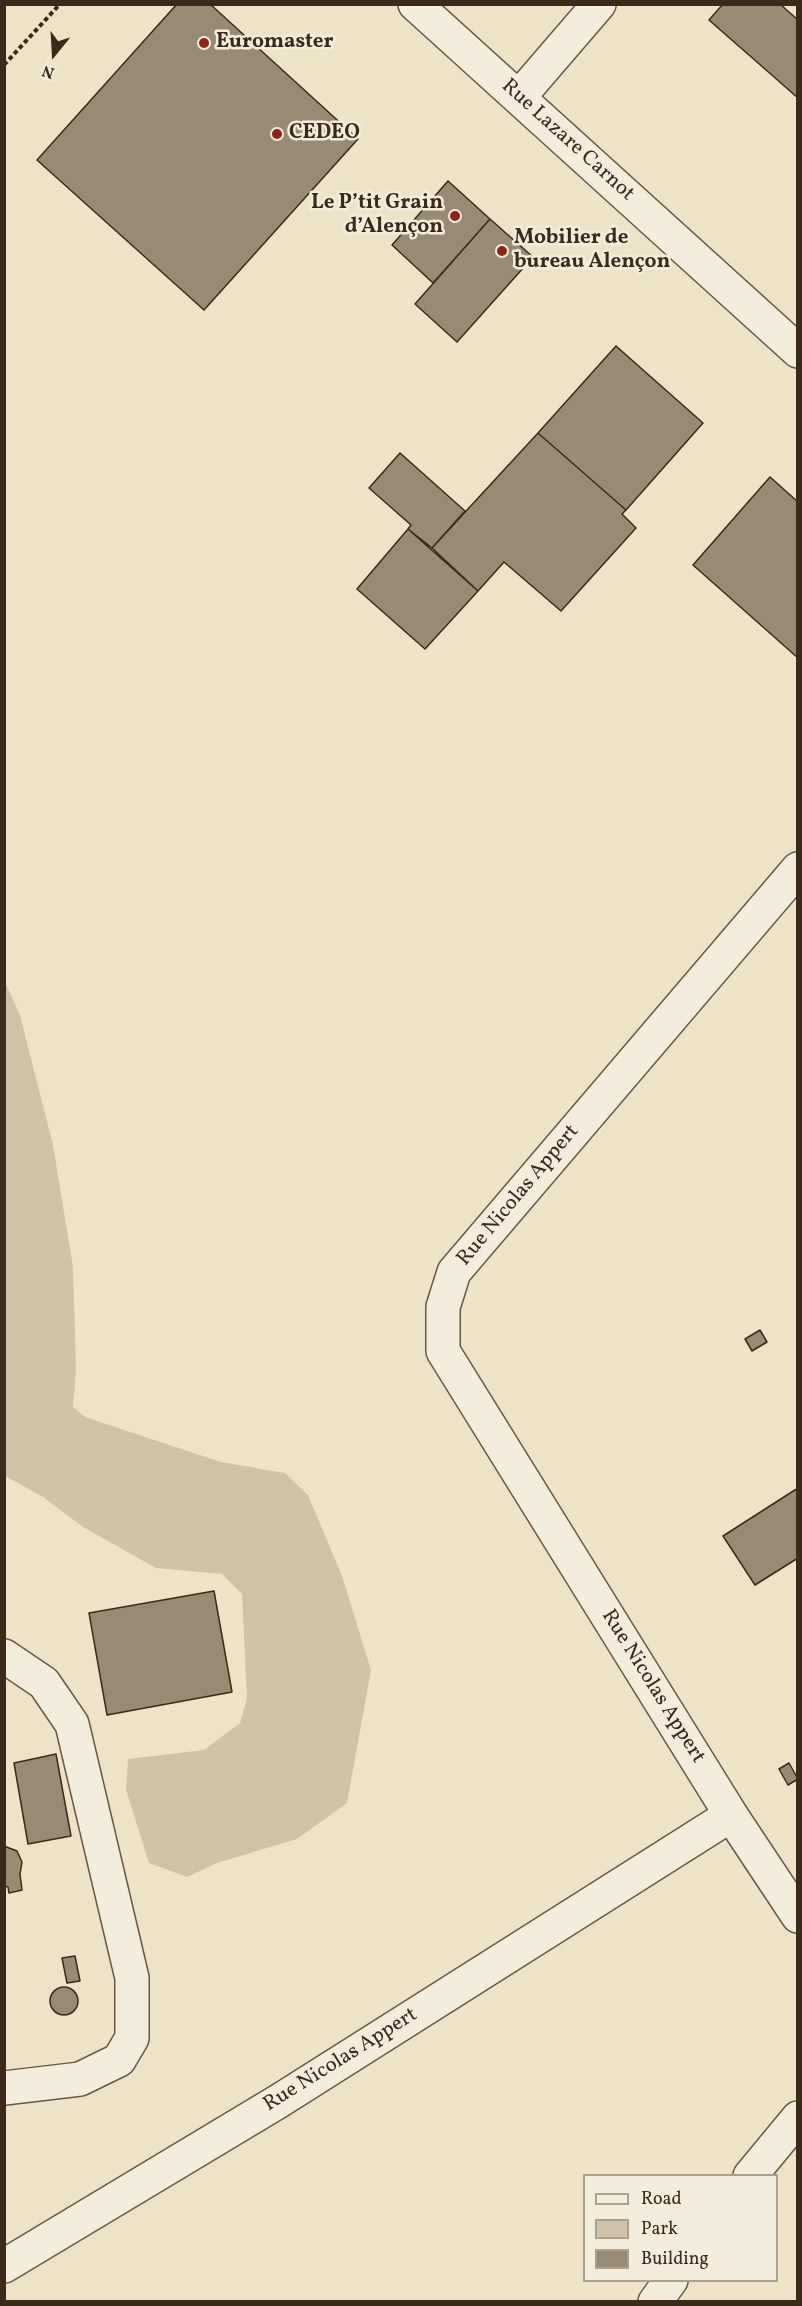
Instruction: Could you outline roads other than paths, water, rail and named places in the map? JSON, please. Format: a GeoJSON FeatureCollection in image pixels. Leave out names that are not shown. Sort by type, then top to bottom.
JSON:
{"type":"FeatureCollection","features":[{"type":"Feature","properties":{"kind":"street","name":"Rue Lazare Carnot"},"geometry":{"type":"LineString","coordinates":[[415,4],[798,351]]}},
{"type":"Feature","properties":{"kind":"street"},"geometry":{"type":"LineString","coordinates":[[519,97],[599,4]]}},
{"type":"Feature","properties":{"kind":"street","name":"Rue Nicolas Appert"},"geometry":{"type":"LineString","coordinates":[[4,2266],[279,2101],[731,1815],[443,1351],[443,1307],[454,1272],[798,869]]}},
{"type":"Feature","properties":{"kind":"street"},"geometry":{"type":"LineString","coordinates":[[4,1656],[44,1683],[72,1724],[132,1978],[132,2038],[119,2060],[80,2079],[4,2088]]}},
{"type":"Feature","properties":{"kind":"street"},"geometry":{"type":"LineString","coordinates":[[731,1815],[798,1916]]}},
{"type":"Feature","properties":{"kind":"street"},"geometry":{"type":"LineString","coordinates":[[751,2174],[798,2118]]}},
{"type":"Feature","properties":{"kind":"street"},"geometry":{"type":"LineString","coordinates":[[655,2301],[669,2282]]}},
{"type":"Feature","properties":{"kind":"place","name":"Euromaster"},"geometry":{"type":"Point","coordinates":[204,43]}},
{"type":"Feature","properties":{"kind":"place","name":"CEDEO"},"geometry":{"type":"Point","coordinates":[277,134]}},
{"type":"Feature","properties":{"kind":"place","name":"Le P’tit Grain d’Alençon"},"geometry":{"type":"Point","coordinates":[455,216]}},
{"type":"Feature","properties":{"kind":"place","name":"Mobilier de bureau Alençon"},"geometry":{"type":"Point","coordinates":[502,251]}}]}
